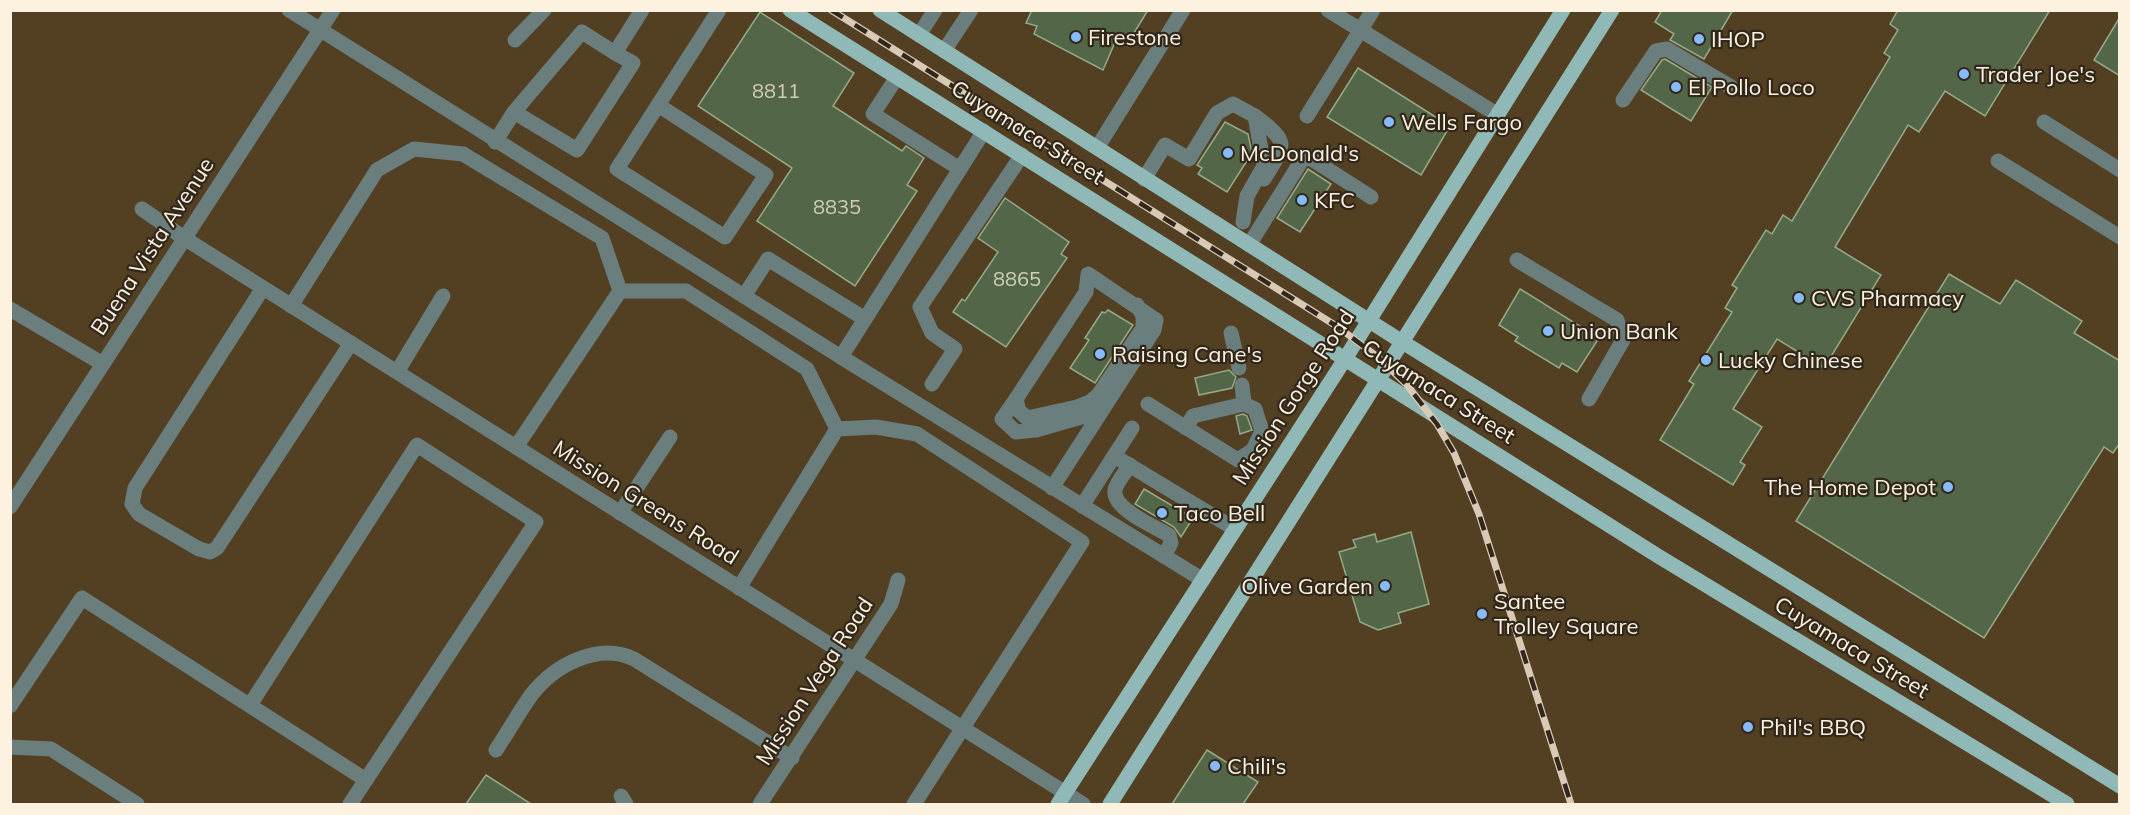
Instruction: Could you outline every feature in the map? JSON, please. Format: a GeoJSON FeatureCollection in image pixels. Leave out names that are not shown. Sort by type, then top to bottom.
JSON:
{"type":"FeatureCollection","features":[{"type":"Feature","properties":{"kind":"main road","name":"Cuyamaca Street"},"geometry":{"type":"LineString","coordinates":[[790,10],[1658,556],[2067,804]]}},
{"type":"Feature","properties":{"kind":"main road","name":"Cuyamaca Street"},"geometry":{"type":"LineString","coordinates":[[880,10],[1404,343],[2120,786]]}},
{"type":"Feature","properties":{"kind":"main road","name":"Mission Gorge Road"},"geometry":{"type":"LineString","coordinates":[[1061,799],[1345,359],[1563,10]]}},
{"type":"Feature","properties":{"kind":"main road"},"geometry":{"type":"LineString","coordinates":[[1110,804],[1380,381],[1612,10]]}},
{"type":"Feature","properties":{"kind":"street"},"geometry":{"type":"LineString","coordinates":[[289,10],[495,142],[1203,580]]}},
{"type":"Feature","properties":{"kind":"street","name":"Buena Vista Avenue"},"geometry":{"type":"LineString","coordinates":[[10,507],[333,10]]}},
{"type":"Feature","properties":{"kind":"street"},"geometry":{"type":"LineString","coordinates":[[615,53],[642,10]]}},
{"type":"Feature","properties":{"kind":"street"},"geometry":{"type":"LineString","coordinates":[[658,105],[766,175],[725,237],[617,169],[658,105],[719,10]]}},
{"type":"Feature","properties":{"kind":"street"},"geometry":{"type":"LineString","coordinates":[[919,35],[934,10]]}},
{"type":"Feature","properties":{"kind":"street"},"geometry":{"type":"LineString","coordinates":[[944,51],[971,10]]}},
{"type":"Feature","properties":{"kind":"street"},"geometry":{"type":"LineString","coordinates":[[1097,148],[1183,10]]}},
{"type":"Feature","properties":{"kind":"street"},"geometry":{"type":"LineString","coordinates":[[1328,10],[1498,115]]}},
{"type":"Feature","properties":{"kind":"street"},"geometry":{"type":"LineString","coordinates":[[1307,116],[1373,10]]}},
{"type":"Feature","properties":{"kind":"street"},"geometry":{"type":"LineString","coordinates":[[515,40],[543,12]]}},
{"type":"Feature","properties":{"kind":"street"},"geometry":{"type":"LineString","coordinates":[[495,142],[514,112],[582,32],[633,63],[577,150],[514,112]]}},
{"type":"Feature","properties":{"kind":"street"},"geometry":{"type":"LineString","coordinates":[[1623,100],[1656,51],[1667,49],[1731,87]]}},
{"type":"Feature","properties":{"kind":"street"},"geometry":{"type":"LineString","coordinates":[[897,77],[873,114],[960,169]]}},
{"type":"Feature","properties":{"kind":"street"},"geometry":{"type":"LineString","coordinates":[[1144,178],[1165,145],[1188,159],[1217,113],[1233,104],[1255,116],[1264,166],[1247,196],[1245,215]]}},
{"type":"Feature","properties":{"kind":"street"},"geometry":{"type":"LineString","coordinates":[[2044,122],[2120,171]]}},
{"type":"Feature","properties":{"kind":"street"},"geometry":{"type":"LineString","coordinates":[[841,357],[984,131]]}},
{"type":"Feature","properties":{"kind":"street"},"geometry":{"type":"LineString","coordinates":[[291,306],[377,170],[414,149],[463,154],[602,237],[620,291]]}},
{"type":"Feature","properties":{"kind":"street"},"geometry":{"type":"LineString","coordinates":[[932,384],[955,349],[932,333],[921,307],[1022,155]]}},
{"type":"Feature","properties":{"kind":"street"},"geometry":{"type":"LineString","coordinates":[[1249,245],[1302,160],[1310,158],[1371,197]]}},
{"type":"Feature","properties":{"kind":"street"},"geometry":{"type":"LineString","coordinates":[[1998,161],[2120,237]]}},
{"type":"Feature","properties":{"kind":"street","name":"Mission Greens Road"},"geometry":{"type":"LineString","coordinates":[[142,209],[291,306],[963,729],[1061,799],[1083,804]]}},
{"type":"Feature","properties":{"kind":"street"},"geometry":{"type":"LineString","coordinates":[[744,296],[768,259],[865,319]]}},
{"type":"Feature","properties":{"kind":"street"},"geometry":{"type":"LineString","coordinates":[[1517,260],[1617,320],[1623,340],[1589,399]]}},
{"type":"Feature","properties":{"kind":"street"},"geometry":{"type":"LineString","coordinates":[[1052,488],[1154,330],[1156,320],[1137,305],[1088,274],[1086,292],[1016,399],[1019,411],[1027,418],[1090,402],[1099,394],[1143,328],[1143,316],[1137,305]]}},
{"type":"Feature","properties":{"kind":"street"},"geometry":{"type":"LineString","coordinates":[[263,288],[135,489],[132,504],[139,514],[199,549],[210,552],[217,548],[351,343]]}},
{"type":"Feature","properties":{"kind":"street"},"geometry":{"type":"LineString","coordinates":[[620,291],[686,291],[807,369],[837,429]]}},
{"type":"Feature","properties":{"kind":"street"},"geometry":{"type":"LineString","coordinates":[[516,447],[620,291]]}},
{"type":"Feature","properties":{"kind":"street"},"geometry":{"type":"LineString","coordinates":[[397,372],[443,296]]}},
{"type":"Feature","properties":{"kind":"street"},"geometry":{"type":"LineString","coordinates":[[10,309],[103,364]]}},
{"type":"Feature","properties":{"kind":"street"},"geometry":{"type":"LineString","coordinates":[[1231,333],[1239,368]]}},
{"type":"Feature","properties":{"kind":"street"},"geometry":{"type":"LineString","coordinates":[[1242,386],[1245,404]]}},
{"type":"Feature","properties":{"kind":"street"},"geometry":{"type":"LineString","coordinates":[[1148,404],[1186,428],[1238,460],[1253,450],[1262,430],[1255,409],[1245,404],[1193,416],[1186,428]]}},
{"type":"Feature","properties":{"kind":"street"},"geometry":{"type":"LineString","coordinates":[[837,429],[876,427],[917,434],[1082,542],[914,804]]}},
{"type":"Feature","properties":{"kind":"street"},"geometry":{"type":"LineString","coordinates":[[1082,506],[1132,428]]}},
{"type":"Feature","properties":{"kind":"street"},"geometry":{"type":"LineString","coordinates":[[739,588],[837,429]]}},
{"type":"Feature","properties":{"kind":"street"},"geometry":{"type":"LineString","coordinates":[[620,513],[669,437]]}},
{"type":"Feature","properties":{"kind":"street"},"geometry":{"type":"LineString","coordinates":[[250,705],[417,445],[536,522],[350,804]]}},
{"type":"Feature","properties":{"kind":"street"},"geometry":{"type":"LineString","coordinates":[[1114,456],[1235,529]]}},
{"type":"Feature","properties":{"kind":"street"},"geometry":{"type":"LineString","coordinates":[[1130,465],[1115,490],[1115,496],[1123,508],[1169,536],[1171,543],[1164,556]]}},
{"type":"Feature","properties":{"kind":"street","name":"Mission Vega Road"},"geometry":{"type":"LineString","coordinates":[[760,804],[891,604],[898,580]]}},
{"type":"Feature","properties":{"kind":"street"},"geometry":{"type":"LineString","coordinates":[[10,706],[82,598],[366,780]]}},
{"type":"Feature","properties":{"kind":"street"},"geometry":{"type":"LineString","coordinates":[[496,750],[541,684],[568,665],[609,651],[634,659],[792,758]]}},
{"type":"Feature","properties":{"kind":"street"},"geometry":{"type":"LineString","coordinates":[[10,747],[51,749],[135,804]]}},
{"type":"Feature","properties":{"kind":"building","name":"Firestone"},"geometry":{"type":"Polygon","coordinates":[[[1032,10],[1148,10],[1131,38],[1119,33],[1103,70],[1034,34],[1037,26],[1026,23],[1032,10]]]}},
{"type":"Feature","properties":{"kind":"building","name":"IHOP"},"geometry":{"type":"Polygon","coordinates":[[[1662,10],[1733,10],[1704,59],[1670,40],[1674,34],[1655,22],[1662,10]]]}},
{"type":"Feature","properties":{"kind":"building"},"geometry":{"type":"Polygon","coordinates":[[[1898,10],[2050,10],[1985,116],[1945,91],[1919,132],[1908,125],[1835,247],[1881,275],[1824,368],[1777,339],[1733,409],[1762,427],[1740,462],[1745,465],[1733,485],[1660,440],[1694,384],[1689,381],[1732,312],[1725,308],[1737,288],[1732,285],[1766,230],[1772,234],[1783,215],[1792,221],[1890,57],[1884,53],[1898,30],[1890,24],[1898,10]]]}},
{"type":"Feature","properties":{"kind":"building"},"geometry":{"type":"Polygon","coordinates":[[[760,12],[854,73],[833,106],[902,151],[906,146],[924,158],[907,185],[917,191],[855,286],[757,221],[792,168],[698,106],[760,12]]]}},
{"type":"Feature","properties":{"kind":"building"},"geometry":{"type":"Polygon","coordinates":[[[2120,17],[2120,76],[2094,60],[2120,17]]]}},
{"type":"Feature","properties":{"kind":"building","name":"El Pollo Loco"},"geometry":{"type":"Polygon","coordinates":[[[1665,59],[1712,87],[1691,121],[1641,90],[1665,59]]]}},
{"type":"Feature","properties":{"kind":"building","name":"Wells Fargo"},"geometry":{"type":"Polygon","coordinates":[[[1358,68],[1450,126],[1421,175],[1327,117],[1358,68]]]}},
{"type":"Feature","properties":{"kind":"building","name":"McDonald's"},"geometry":{"type":"Polygon","coordinates":[[[1225,122],[1248,134],[1252,153],[1227,192],[1198,174],[1202,168],[1197,165],[1225,122]]]}},
{"type":"Feature","properties":{"kind":"building","name":"KFC"},"geometry":{"type":"Polygon","coordinates":[[[1308,169],[1331,184],[1300,232],[1277,218],[1308,169]]]}},
{"type":"Feature","properties":{"kind":"building"},"geometry":{"type":"Polygon","coordinates":[[[1005,198],[1069,242],[1061,254],[1067,258],[1006,347],[953,312],[962,299],[965,301],[998,252],[978,238],[1005,198]]]}},
{"type":"Feature","properties":{"kind":"building","name":"The Home Depot"},"geometry":{"type":"Polygon","coordinates":[[[1949,274],[2000,304],[2016,280],[2082,321],[2074,333],[2120,361],[2120,443],[2113,453],[2104,447],[1984,638],[1796,521],[1949,274]]]}},
{"type":"Feature","properties":{"kind":"building","name":"Union Bank"},"geometry":{"type":"Polygon","coordinates":[[[1520,289],[1599,338],[1577,372],[1562,363],[1559,368],[1515,341],[1518,337],[1499,325],[1520,289]]]}},
{"type":"Feature","properties":{"kind":"building","name":"Raising Cane's"},"geometry":{"type":"Polygon","coordinates":[[[1108,310],[1133,325],[1095,383],[1070,368],[1089,340],[1085,338],[1102,312],[1105,313],[1108,310]]]}},
{"type":"Feature","properties":{"kind":"building"},"geometry":{"type":"Polygon","coordinates":[[[1229,370],[1236,377],[1232,388],[1199,395],[1195,378],[1229,370]]]}},
{"type":"Feature","properties":{"kind":"building"},"geometry":{"type":"Polygon","coordinates":[[[1243,414],[1247,416],[1252,430],[1240,434],[1236,416],[1243,414]]]}},
{"type":"Feature","properties":{"kind":"building","name":"Taco Bell"},"geometry":{"type":"Polygon","coordinates":[[[1144,489],[1193,518],[1181,537],[1174,527],[1135,504],[1144,489]]]}},
{"type":"Feature","properties":{"kind":"building","name":"Olive Garden"},"geometry":{"type":"Polygon","coordinates":[[[1411,532],[1429,604],[1398,613],[1401,623],[1378,630],[1360,622],[1339,552],[1356,547],[1353,540],[1375,534],[1377,542],[1411,532]]]}},
{"type":"Feature","properties":{"kind":"building","name":"Chili's"},"geometry":{"type":"Polygon","coordinates":[[[1207,750],[1258,782],[1243,804],[1172,804],[1207,750]]]}},
{"type":"Feature","properties":{"kind":"building"},"geometry":{"type":"Polygon","coordinates":[[[486,775],[531,804],[466,804],[486,775]]]}},
{"type":"Feature","properties":{"kind":"railway"},"geometry":{"type":"LineString","coordinates":[[831,10],[1338,327],[1379,358],[1407,385],[1437,424],[1454,453],[1479,514],[1571,804]]}},
{"type":"Feature","properties":{"kind":"place","name":"Firestone"},"geometry":{"type":"Point","coordinates":[1076,37]}},
{"type":"Feature","properties":{"kind":"place","name":"IHOP"},"geometry":{"type":"Point","coordinates":[1699,39]}},
{"type":"Feature","properties":{"kind":"place","name":"Trader Joe's"},"geometry":{"type":"Point","coordinates":[1964,74]}},
{"type":"Feature","properties":{"kind":"place","name":"El Pollo Loco"},"geometry":{"type":"Point","coordinates":[1676,87]}},
{"type":"Feature","properties":{"kind":"place","name":"Wells Fargo"},"geometry":{"type":"Point","coordinates":[1389,122]}},
{"type":"Feature","properties":{"kind":"place","name":"McDonald's"},"geometry":{"type":"Point","coordinates":[1228,153]}},
{"type":"Feature","properties":{"kind":"place","name":"KFC"},"geometry":{"type":"Point","coordinates":[1302,200]}},
{"type":"Feature","properties":{"kind":"place","name":"CVS Pharmacy"},"geometry":{"type":"Point","coordinates":[1799,298]}},
{"type":"Feature","properties":{"kind":"place","name":"Union Bank"},"geometry":{"type":"Point","coordinates":[1548,331]}},
{"type":"Feature","properties":{"kind":"place","name":"Raising Cane's"},"geometry":{"type":"Point","coordinates":[1100,354]}},
{"type":"Feature","properties":{"kind":"place","name":"Lucky Chinese"},"geometry":{"type":"Point","coordinates":[1706,360]}},
{"type":"Feature","properties":{"kind":"place","name":"The Home Depot"},"geometry":{"type":"Point","coordinates":[1948,487]}},
{"type":"Feature","properties":{"kind":"place","name":"Taco Bell"},"geometry":{"type":"Point","coordinates":[1162,513]}},
{"type":"Feature","properties":{"kind":"place","name":"Olive Garden"},"geometry":{"type":"Point","coordinates":[1385,586]}},
{"type":"Feature","properties":{"kind":"place","name":"Santee Trolley Square"},"geometry":{"type":"Point","coordinates":[1482,614]}},
{"type":"Feature","properties":{"kind":"place","name":"Phil's BBQ"},"geometry":{"type":"Point","coordinates":[1748,727]}},
{"type":"Feature","properties":{"kind":"place","name":"Chili's"},"geometry":{"type":"Point","coordinates":[1215,766]}}]}
